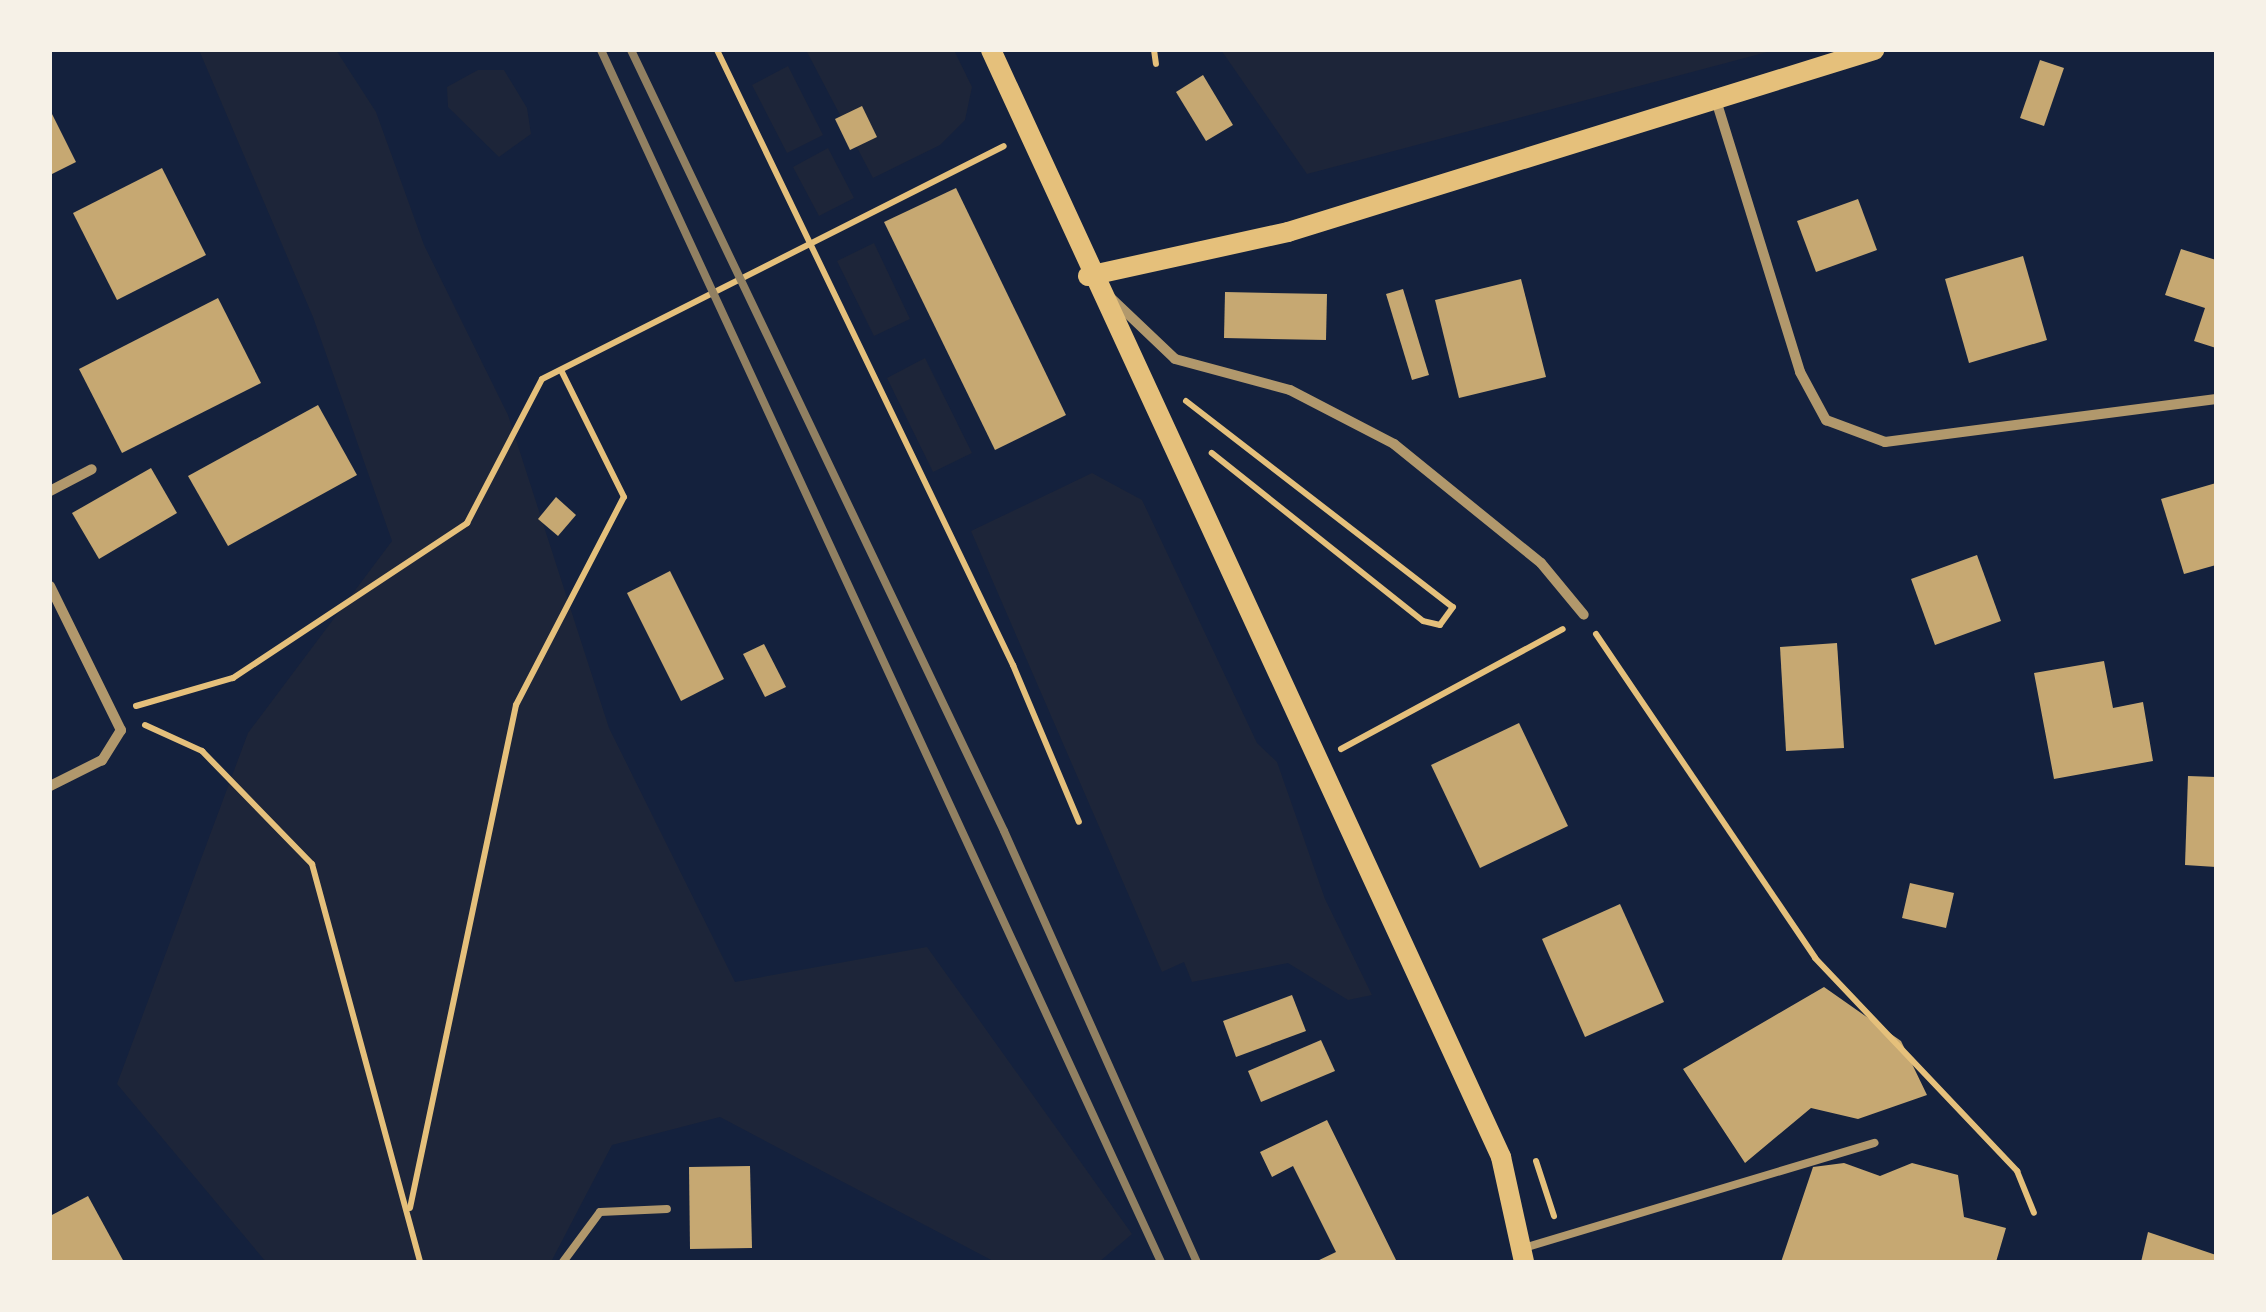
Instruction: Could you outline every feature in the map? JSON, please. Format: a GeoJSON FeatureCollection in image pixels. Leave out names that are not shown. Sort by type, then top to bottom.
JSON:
{"type":"FeatureCollection","features":[{"type":"Feature","properties":{"kind":"main road"},"geometry":{"type":"LineString","coordinates":[[990,50],[1088,276],[1313,762],[1502,1157],[1524,1255]]}},
{"type":"Feature","properties":{"kind":"main road"},"geometry":{"type":"LineString","coordinates":[[1088,276],[1288,232],[1715,96],[1874,50]]}},
{"type":"Feature","properties":{"kind":"street"},"geometry":{"type":"LineString","coordinates":[[1715,96],[1800,372],[1826,420],[1884,442],[2216,399]]}},
{"type":"Feature","properties":{"kind":"street"},"geometry":{"type":"LineString","coordinates":[[1088,276],[1174,358],[1290,390],[1394,444],[1542,562],[1584,615]]}},
{"type":"Feature","properties":{"kind":"street"},"geometry":{"type":"LineString","coordinates":[[50,491],[92,469]]}},
{"type":"Feature","properties":{"kind":"street"},"geometry":{"type":"LineString","coordinates":[[50,586],[117,711],[116,748],[50,786]]}},
{"type":"Feature","properties":{"kind":"lane"},"geometry":{"type":"LineString","coordinates":[[1524,1255],[1875,1143]]}},
{"type":"Feature","properties":{"kind":"lane"},"geometry":{"type":"LineString","coordinates":[[564,1262],[600,1212],[667,1209]]}},
{"type":"Feature","properties":{"kind":"path"},"geometry":{"type":"LineString","coordinates":[[717,50],[1079,822]]}},
{"type":"Feature","properties":{"kind":"path"},"geometry":{"type":"LineString","coordinates":[[1154,50],[1156,64]]}},
{"type":"Feature","properties":{"kind":"path"},"geometry":{"type":"LineString","coordinates":[[117,711],[232,678],[467,523],[542,379],[1027,134]]}},
{"type":"Feature","properties":{"kind":"path"},"geometry":{"type":"LineString","coordinates":[[410,1208],[516,705],[624,496],[562,372]]}},
{"type":"Feature","properties":{"kind":"path"},"geometry":{"type":"LineString","coordinates":[[1170,388],[1453,607],[1440,625],[1423,621],[1196,438]]}},
{"type":"Feature","properties":{"kind":"path"},"geometry":{"type":"LineString","coordinates":[[1313,762],[1482,680],[1584,615],[1815,958],[2005,1157],[2034,1214]]}},
{"type":"Feature","properties":{"kind":"path"},"geometry":{"type":"LineString","coordinates":[[117,711],[202,752],[312,864],[410,1208],[420,1262]]}},
{"type":"Feature","properties":{"kind":"shaded area"},"geometry":{"type":"Polygon","coordinates":[[[199,50],[336,50],[376,112],[424,245],[508,415],[609,728],[735,982],[927,947],[1132,1234],[1099,1262],[995,1262],[720,1117],[612,1145],[551,1262],[266,1262],[117,1084],[248,733],[392,541],[313,317],[199,50]]]}},
{"type":"Feature","properties":{"kind":"shaded area"},"geometry":{"type":"Polygon","coordinates":[[[806,50],[954,50],[972,87],[965,120],[940,145],[873,178],[806,50]]]}},
{"type":"Feature","properties":{"kind":"shaded area"},"geometry":{"type":"Polygon","coordinates":[[[1221,50],[1775,50],[1307,174],[1221,50]]]}},
{"type":"Feature","properties":{"kind":"shaded area"},"geometry":{"type":"Polygon","coordinates":[[[788,66],[823,135],[787,153],[752,85],[788,66]]]}},
{"type":"Feature","properties":{"kind":"shaded area"},"geometry":{"type":"Polygon","coordinates":[[[478,70],[504,70],[527,108],[531,134],[499,157],[448,107],[447,87],[478,70]]]}},
{"type":"Feature","properties":{"kind":"shaded area"},"geometry":{"type":"Polygon","coordinates":[[[828,148],[854,198],[819,216],[793,167],[828,148]]]}},
{"type":"Feature","properties":{"kind":"shaded area"},"geometry":{"type":"Polygon","coordinates":[[[874,243],[910,319],[874,336],[837,261],[874,243]]]}},
{"type":"Feature","properties":{"kind":"shaded area"},"geometry":{"type":"Polygon","coordinates":[[[925,358],[972,453],[933,472],[887,378],[925,358]]]}},
{"type":"Feature","properties":{"kind":"shaded area"},"geometry":{"type":"Polygon","coordinates":[[[1092,473],[1142,500],[1257,743],[1277,762],[1325,899],[1372,995],[1348,1000],[1288,963],[1192,982],[1184,962],[1162,972],[971,531],[1092,473]]]}},
{"type":"Feature","properties":{"kind":"building"},"geometry":{"type":"Polygon","coordinates":[[[2040,60],[2064,68],[2044,126],[2020,118],[2040,60]]]}},
{"type":"Feature","properties":{"kind":"building"},"geometry":{"type":"Polygon","coordinates":[[[1203,75],[1233,125],[1206,141],[1176,92],[1203,75]]]}},
{"type":"Feature","properties":{"kind":"building"},"geometry":{"type":"Polygon","coordinates":[[[862,106],[877,137],[850,150],[835,119],[862,106]]]}},
{"type":"Feature","properties":{"kind":"building"},"geometry":{"type":"Polygon","coordinates":[[[50,110],[76,162],[50,175],[50,110]]]}},
{"type":"Feature","properties":{"kind":"building"},"geometry":{"type":"Polygon","coordinates":[[[162,168],[206,255],[117,300],[73,213],[162,168]]]}},
{"type":"Feature","properties":{"kind":"building"},"geometry":{"type":"Polygon","coordinates":[[[956,188],[1066,415],[995,450],[884,222],[956,188]]]}},
{"type":"Feature","properties":{"kind":"building"},"geometry":{"type":"Polygon","coordinates":[[[1858,199],[1877,250],[1816,272],[1797,221],[1858,199]]]}},
{"type":"Feature","properties":{"kind":"building"},"geometry":{"type":"Polygon","coordinates":[[[2181,249],[2216,260],[2216,348],[2194,341],[2205,308],[2165,295],[2181,249]]]}},
{"type":"Feature","properties":{"kind":"building"},"geometry":{"type":"Polygon","coordinates":[[[2023,256],[2047,340],[1969,363],[1945,279],[2023,256]]]}},
{"type":"Feature","properties":{"kind":"building"},"geometry":{"type":"Polygon","coordinates":[[[1521,279],[1546,377],[1459,398],[1435,300],[1521,279]]]}},
{"type":"Feature","properties":{"kind":"building"},"geometry":{"type":"Polygon","coordinates":[[[1403,289],[1429,375],[1412,380],[1386,294],[1403,289]]]}},
{"type":"Feature","properties":{"kind":"building"},"geometry":{"type":"Polygon","coordinates":[[[1225,292],[1327,294],[1326,340],[1224,338],[1225,292]]]}},
{"type":"Feature","properties":{"kind":"building"},"geometry":{"type":"Polygon","coordinates":[[[218,298],[261,383],[122,453],[79,369],[218,298]]]}},
{"type":"Feature","properties":{"kind":"building"},"geometry":{"type":"Polygon","coordinates":[[[318,405],[357,475],[228,546],[188,476],[318,405]]]}},
{"type":"Feature","properties":{"kind":"building"},"geometry":{"type":"Polygon","coordinates":[[[151,468],[177,513],[99,559],[72,513],[151,468]]]}},
{"type":"Feature","properties":{"kind":"building"},"geometry":{"type":"Polygon","coordinates":[[[2216,483],[2216,565],[2184,574],[2161,499],[2216,483]]]}},
{"type":"Feature","properties":{"kind":"building"},"geometry":{"type":"Polygon","coordinates":[[[556,497],[576,515],[558,536],[538,519],[556,497]]]}},
{"type":"Feature","properties":{"kind":"building"},"geometry":{"type":"Polygon","coordinates":[[[1977,555],[2001,621],[1935,645],[1911,579],[1977,555]]]}},
{"type":"Feature","properties":{"kind":"building"},"geometry":{"type":"Polygon","coordinates":[[[670,571],[724,679],[681,701],[627,593],[670,571]]]}},
{"type":"Feature","properties":{"kind":"building"},"geometry":{"type":"Polygon","coordinates":[[[1837,643],[1844,748],[1786,751],[1780,647],[1837,643]]]}},
{"type":"Feature","properties":{"kind":"building"},"geometry":{"type":"Polygon","coordinates":[[[764,644],[786,687],[765,697],[743,654],[764,644]]]}},
{"type":"Feature","properties":{"kind":"building"},"geometry":{"type":"Polygon","coordinates":[[[2104,661],[2113,708],[2143,702],[2153,761],[2054,779],[2034,673],[2104,661]]]}},
{"type":"Feature","properties":{"kind":"building"},"geometry":{"type":"Polygon","coordinates":[[[1519,723],[1568,826],[1480,868],[1431,765],[1519,723]]]}},
{"type":"Feature","properties":{"kind":"building"},"geometry":{"type":"Polygon","coordinates":[[[2188,776],[2216,777],[2216,867],[2185,865],[2188,776]]]}},
{"type":"Feature","properties":{"kind":"building"},"geometry":{"type":"Polygon","coordinates":[[[1910,883],[1954,893],[1946,928],[1902,918],[1910,883]]]}},
{"type":"Feature","properties":{"kind":"building"},"geometry":{"type":"Polygon","coordinates":[[[1620,904],[1664,1002],[1585,1037],[1542,939],[1620,904]]]}},
{"type":"Feature","properties":{"kind":"building"},"geometry":{"type":"Polygon","coordinates":[[[1824,987],[1901,1041],[1927,1095],[1858,1119],[1811,1108],[1745,1163],[1683,1069],[1824,987]]]}},
{"type":"Feature","properties":{"kind":"building"},"geometry":{"type":"Polygon","coordinates":[[[1292,995],[1306,1031],[1236,1057],[1223,1021],[1292,995]]]}},
{"type":"Feature","properties":{"kind":"building"},"geometry":{"type":"Polygon","coordinates":[[[1321,1040],[1335,1071],[1261,1102],[1248,1071],[1321,1040]]]}},
{"type":"Feature","properties":{"kind":"building"},"geometry":{"type":"Polygon","coordinates":[[[1327,1120],[1397,1262],[1315,1262],[1336,1252],[1293,1166],[1272,1177],[1260,1152],[1327,1120]]]}},
{"type":"Feature","properties":{"kind":"building"},"geometry":{"type":"Polygon","coordinates":[[[1844,1163],[1880,1176],[1912,1163],[1958,1175],[1964,1217],[2006,1228],[1996,1262],[1781,1262],[1813,1167],[1844,1163]]]}},
{"type":"Feature","properties":{"kind":"building"},"geometry":{"type":"Polygon","coordinates":[[[750,1166],[752,1248],[690,1249],[689,1167],[750,1166]]]}},
{"type":"Feature","properties":{"kind":"building"},"geometry":{"type":"Polygon","coordinates":[[[88,1196],[124,1262],[50,1262],[50,1216],[88,1196]]]}},
{"type":"Feature","properties":{"kind":"building"},"geometry":{"type":"Polygon","coordinates":[[[2148,1232],[2216,1255],[2216,1262],[2141,1262],[2148,1232]]]}},
{"type":"Feature","properties":{"kind":"railway"},"geometry":{"type":"LineString","coordinates":[[601,50],[1161,1262]]}},
{"type":"Feature","properties":{"kind":"railway"},"geometry":{"type":"LineString","coordinates":[[631,50],[1004,831],[1197,1262]]}}]}
